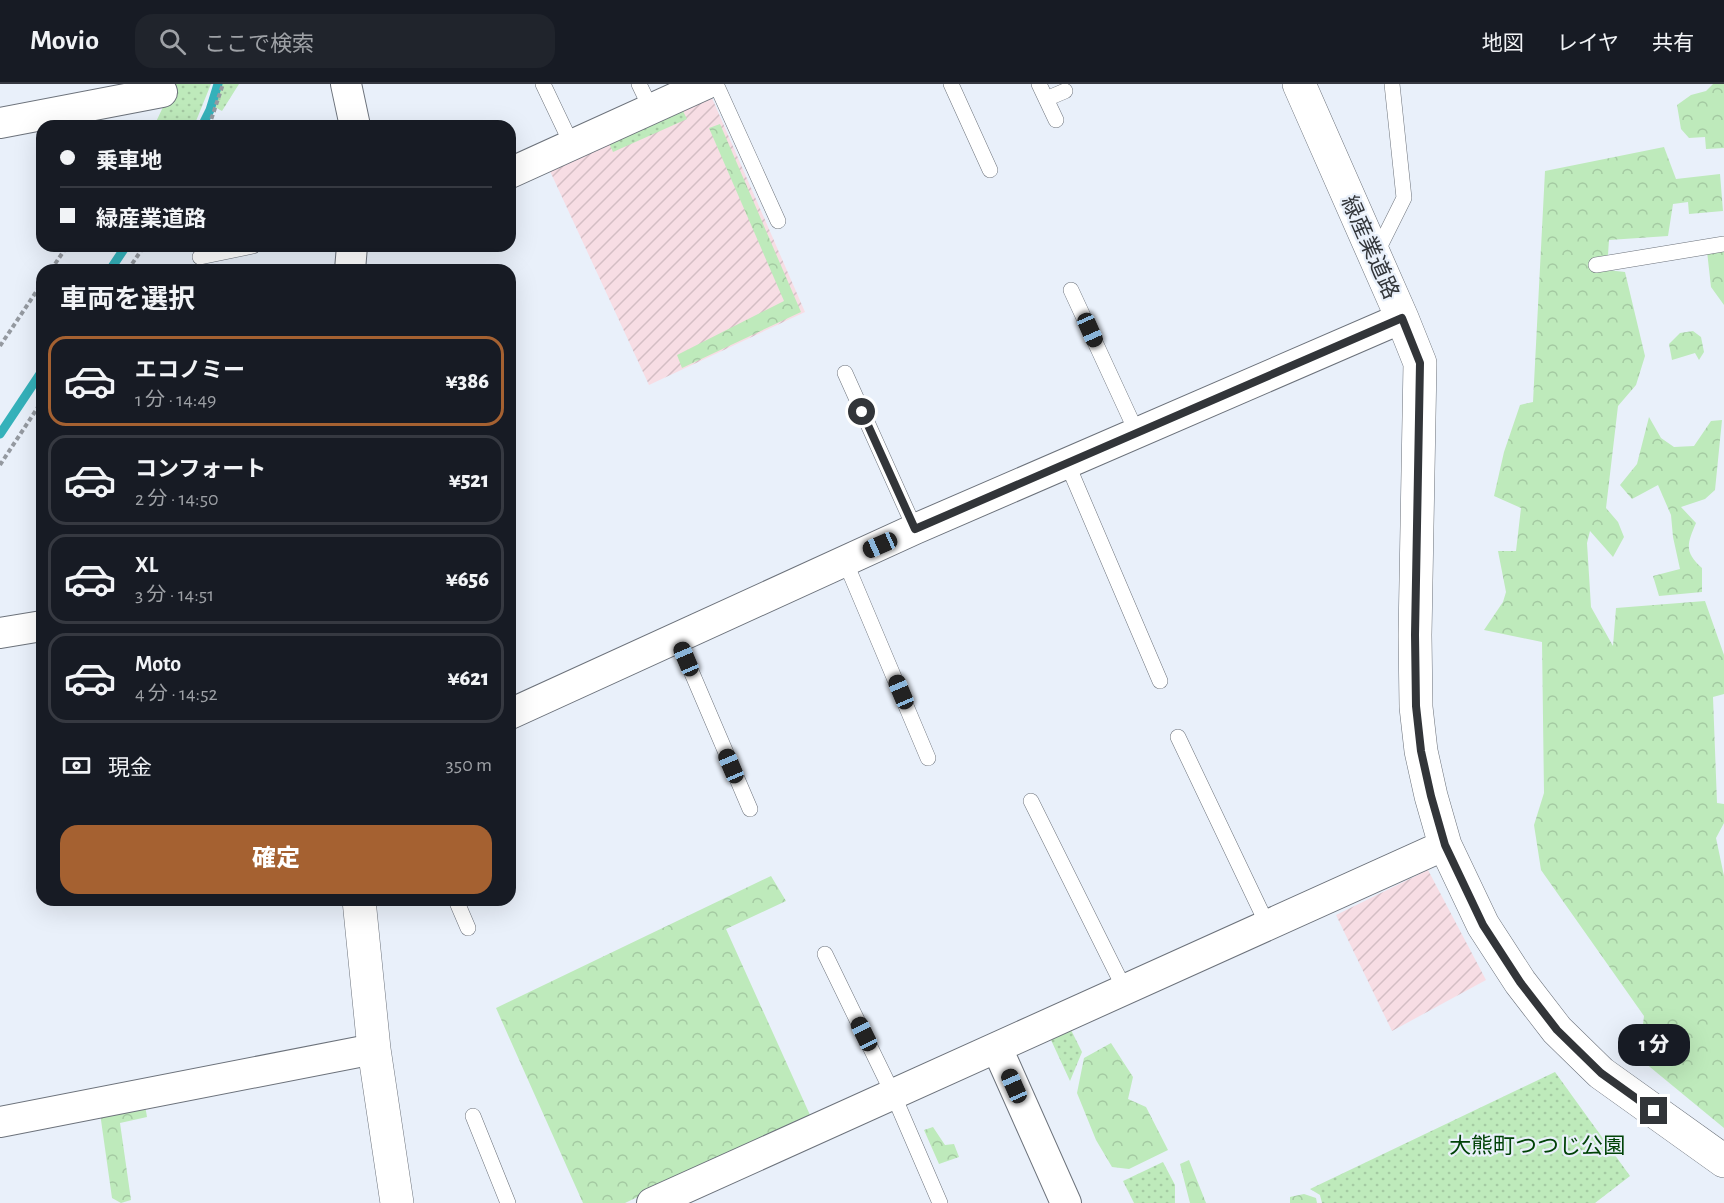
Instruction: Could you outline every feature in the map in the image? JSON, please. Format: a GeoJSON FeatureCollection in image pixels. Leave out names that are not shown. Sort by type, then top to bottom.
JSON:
{"type":"FeatureCollection","features":[{"type":"Feature","properties":{"kind":"main road","name":"緑産業道路"},"geometry":{"type":"LineString","coordinates":[[1299,84],[1420,363],[1415,635],[1416,706],[1421,751],[1445,845],[1483,925],[1520,982],[1557,1030],[1601,1073],[1724,1161]]}},
{"type":"Feature","properties":{"kind":"main road"},"geometry":{"type":"LineString","coordinates":[[360,906],[374,1049],[397,1203]]}},
{"type":"Feature","properties":{"kind":"street"},"geometry":{"type":"LineString","coordinates":[[346,84],[354,120]]}},
{"type":"Feature","properties":{"kind":"street"},"geometry":{"type":"LineString","coordinates":[[516,170],[572,145],[645,97],[706,84]]}},
{"type":"Feature","properties":{"kind":"street"},"geometry":{"type":"LineString","coordinates":[[0,123],[162,92]]}},
{"type":"Feature","properties":{"kind":"street"},"geometry":{"type":"LineString","coordinates":[[516,711],[915,529],[1402,318]]}},
{"type":"Feature","properties":{"kind":"street"},"geometry":{"type":"LineString","coordinates":[[0,633],[36,627]]}},
{"type":"Feature","properties":{"kind":"street"},"geometry":{"type":"LineString","coordinates":[[652,1203],[1445,845]]}},
{"type":"Feature","properties":{"kind":"street"},"geometry":{"type":"LineString","coordinates":[[997,1048],[1065,1203]]}},
{"type":"Feature","properties":{"kind":"street"},"geometry":{"type":"LineString","coordinates":[[0,1122],[374,1049]]}},
{"type":"Feature","properties":{"kind":"lane"},"geometry":{"type":"LineString","coordinates":[[543,84],[572,145]]}},
{"type":"Feature","properties":{"kind":"lane"},"geometry":{"type":"LineString","coordinates":[[716,84],[778,221]]}},
{"type":"Feature","properties":{"kind":"lane"},"geometry":{"type":"LineString","coordinates":[[951,84],[990,170]]}},
{"type":"Feature","properties":{"kind":"lane"},"geometry":{"type":"LineString","coordinates":[[1039,84],[1056,120]]}},
{"type":"Feature","properties":{"kind":"lane"},"geometry":{"type":"LineString","coordinates":[[1375,256],[1404,198],[1392,84]]}},
{"type":"Feature","properties":{"kind":"lane"},"geometry":{"type":"LineString","coordinates":[[1046,99],[1065,91]]}},
{"type":"Feature","properties":{"kind":"lane"},"geometry":{"type":"LineString","coordinates":[[1596,265],[1724,244]]}},
{"type":"Feature","properties":{"kind":"lane"},"geometry":{"type":"LineString","coordinates":[[200,257],[224,252]]}},
{"type":"Feature","properties":{"kind":"lane"},"geometry":{"type":"LineString","coordinates":[[1071,290],[1137,433]]}},
{"type":"Feature","properties":{"kind":"lane"},"geometry":{"type":"LineString","coordinates":[[845,373],[915,529]]}},
{"type":"Feature","properties":{"kind":"lane"},"geometry":{"type":"LineString","coordinates":[[1067,463],[1160,681]]}},
{"type":"Feature","properties":{"kind":"lane"},"geometry":{"type":"LineString","coordinates":[[845,561],[928,758]]}},
{"type":"Feature","properties":{"kind":"lane"},"geometry":{"type":"LineString","coordinates":[[677,638],[750,809]]}},
{"type":"Feature","properties":{"kind":"lane"},"geometry":{"type":"LineString","coordinates":[[1178,737],[1268,926]]}},
{"type":"Feature","properties":{"kind":"lane"},"geometry":{"type":"LineString","coordinates":[[1032,801],[1125,990]]}},
{"type":"Feature","properties":{"kind":"lane"},"geometry":{"type":"LineString","coordinates":[[459,906],[468,928]]}},
{"type":"Feature","properties":{"kind":"lane"},"geometry":{"type":"LineString","coordinates":[[825,954],[893,1094],[940,1203]]}},
{"type":"Feature","properties":{"kind":"lane"},"geometry":{"type":"LineString","coordinates":[[472,1116],[508,1203]]}},
{"type":"Feature","properties":{"kind":"path"},"geometry":{"type":"LineString","coordinates":[[211,120],[223,84]]}},
{"type":"Feature","properties":{"kind":"path"},"geometry":{"type":"LineString","coordinates":[[0,346],[36,292]]}},
{"type":"Feature","properties":{"kind":"path"},"geometry":{"type":"LineString","coordinates":[[0,465],[36,410]]}},
{"type":"Feature","properties":{"kind":"shaded area"},"geometry":{"type":"Polygon","coordinates":[[[712,98],[805,312],[649,385],[549,169],[712,98]]]}},
{"type":"Feature","properties":{"kind":"shaded area"},"geometry":{"type":"Polygon","coordinates":[[[1428,870],[1486,980],[1392,1031],[1336,915],[1428,870]]]}},
{"type":"Feature","properties":{"kind":"green space"},"geometry":{"type":"Polygon","coordinates":[[[174,84],[211,84],[196,120],[157,120],[174,84]]]}},
{"type":"Feature","properties":{"kind":"green space"},"geometry":{"type":"Polygon","coordinates":[[[222,84],[239,84],[222,111],[215,107],[222,84]]]}},
{"type":"Feature","properties":{"kind":"green space"},"geometry":{"type":"Polygon","coordinates":[[[1713,84],[1724,84],[1724,148],[1706,149],[1705,137],[1689,138],[1681,129],[1677,105],[1691,95],[1706,91],[1713,84]]]}},
{"type":"Feature","properties":{"kind":"green space"},"geometry":{"type":"Polygon","coordinates":[[[682,109],[687,119],[613,152],[609,143],[682,109]]]}},
{"type":"Feature","properties":{"kind":"green space"},"geometry":{"type":"Polygon","coordinates":[[[720,124],[801,312],[682,368],[677,355],[784,301],[709,128],[720,124]]]}},
{"type":"Feature","properties":{"kind":"green space"},"geometry":{"type":"Polygon","coordinates":[[[1664,147],[1676,179],[1720,174],[1723,211],[1689,214],[1688,202],[1673,204],[1668,236],[1609,240],[1607,270],[1625,272],[1645,356],[1636,385],[1618,406],[1606,508],[1618,522],[1624,537],[1613,557],[1590,531],[1587,543],[1591,607],[1613,646],[1616,608],[1705,601],[1724,655],[1724,694],[1713,697],[1717,803],[1724,804],[1724,823],[1716,838],[1724,876],[1724,1128],[1639,1058],[1644,1016],[1541,870],[1534,825],[1544,793],[1542,642],[1484,630],[1503,602],[1506,592],[1498,551],[1516,551],[1521,508],[1494,496],[1504,452],[1520,405],[1533,402],[1545,171],[1664,147]]]}},
{"type":"Feature","properties":{"kind":"green space"},"geometry":{"type":"Polygon","coordinates":[[[1724,249],[1724,305],[1711,287],[1707,251],[1724,249]]]}},
{"type":"Feature","properties":{"kind":"green space"},"geometry":{"type":"Polygon","coordinates":[[[1693,331],[1701,337],[1704,352],[1699,360],[1695,353],[1672,360],[1669,344],[1680,333],[1693,331]]]}},
{"type":"Feature","properties":{"kind":"green space"},"geometry":{"type":"Polygon","coordinates":[[[1649,417],[1661,438],[1674,447],[1694,446],[1711,421],[1722,420],[1715,490],[1705,499],[1681,507],[1696,523],[1689,547],[1692,557],[1702,568],[1702,592],[1659,596],[1653,576],[1680,569],[1671,515],[1658,485],[1632,499],[1620,485],[1637,464],[1649,417]]]}},
{"type":"Feature","properties":{"kind":"green space"},"geometry":{"type":"Polygon","coordinates":[[[771,876],[786,901],[726,929],[810,1115],[625,1203],[583,1203],[496,1008],[771,876]]]}},
{"type":"Feature","properties":{"kind":"green space"},"geometry":{"type":"Polygon","coordinates":[[[1071,1030],[1082,1052],[1070,1081],[1051,1040],[1071,1030]]]}},
{"type":"Feature","properties":{"kind":"green space"},"geometry":{"type":"Polygon","coordinates":[[[1111,1043],[1133,1077],[1128,1099],[1146,1107],[1168,1150],[1129,1169],[1112,1167],[1096,1140],[1077,1093],[1084,1058],[1111,1043]]]}},
{"type":"Feature","properties":{"kind":"green space","name":"大熊町つつじ公園"},"geometry":{"type":"Polygon","coordinates":[[[1555,1072],[1630,1176],[1595,1203],[1322,1203],[1320,1195],[1310,1189],[1555,1072]]]}},
{"type":"Feature","properties":{"kind":"green space"},"geometry":{"type":"Polygon","coordinates":[[[145,1105],[147,1117],[120,1123],[131,1200],[121,1203],[112,1198],[100,1113],[145,1105]]]}},
{"type":"Feature","properties":{"kind":"green space"},"geometry":{"type":"Polygon","coordinates":[[[933,1127],[945,1145],[954,1144],[959,1157],[939,1164],[924,1130],[933,1127]]]}},
{"type":"Feature","properties":{"kind":"green space"},"geometry":{"type":"Polygon","coordinates":[[[1189,1160],[1206,1203],[1190,1203],[1180,1164],[1189,1160]]]}},
{"type":"Feature","properties":{"kind":"green space"},"geometry":{"type":"Polygon","coordinates":[[[1163,1162],[1175,1185],[1175,1203],[1134,1203],[1123,1181],[1163,1162]]]}},
{"type":"Feature","properties":{"kind":"green space"},"geometry":{"type":"Polygon","coordinates":[[[1304,1194],[1316,1198],[1317,1203],[1290,1203],[1290,1197],[1304,1194]]]}},
{"type":"Feature","properties":{"kind":"waterway"},"geometry":{"type":"LineString","coordinates":[[205,120],[218,84]]}},
{"type":"Feature","properties":{"kind":"waterway"},"geometry":{"type":"LineString","coordinates":[[114,264],[122,252]]}},
{"type":"Feature","properties":{"kind":"waterway"},"geometry":{"type":"LineString","coordinates":[[0,434],[36,380]]}},
{"type":"Feature","properties":{"kind":"route"},"geometry":{"type":"LineString","coordinates":[[862,412],[915,529],[1402,318],[1420,363],[1415,635],[1416,706],[1421,751],[1445,845],[1483,925],[1520,982],[1557,1030],[1601,1073],[1654,1111]]}}]}
